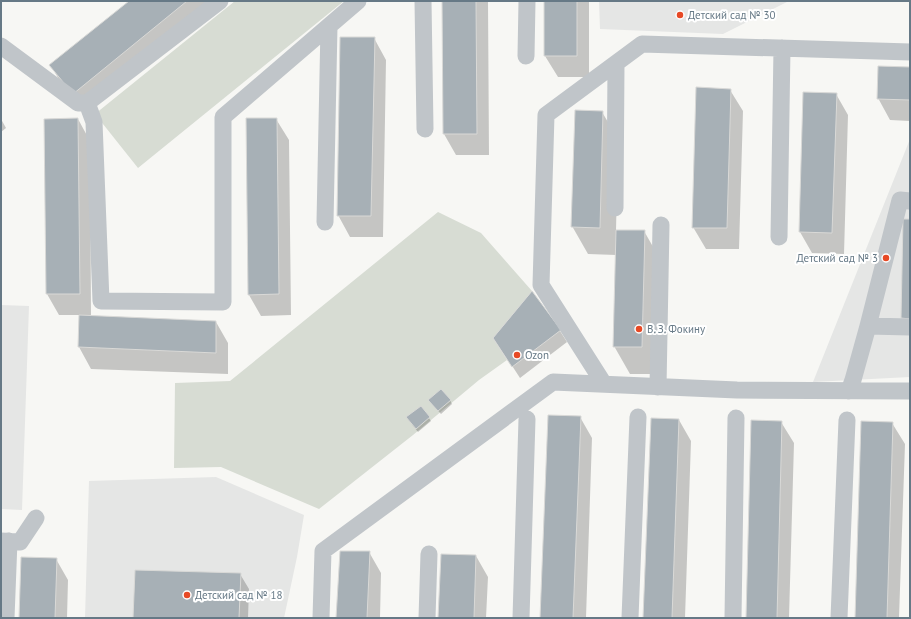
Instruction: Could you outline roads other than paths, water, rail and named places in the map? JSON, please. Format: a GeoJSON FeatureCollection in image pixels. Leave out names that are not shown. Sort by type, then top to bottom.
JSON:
{"type":"FeatureCollection","features":[{"type":"Feature","properties":{"kind":"lane"},"geometry":{"type":"LineString","coordinates":[[1,47],[78,103],[87,103],[220,1]]}},
{"type":"Feature","properties":{"kind":"lane"},"geometry":{"type":"LineString","coordinates":[[87,103],[94,122],[101,301],[223,302],[223,117],[358,1]]}},
{"type":"Feature","properties":{"kind":"lane"},"geometry":{"type":"LineString","coordinates":[[423,1],[425,129]]}},
{"type":"Feature","properties":{"kind":"lane"},"geometry":{"type":"LineString","coordinates":[[526,56],[527,1]]}},
{"type":"Feature","properties":{"kind":"lane"},"geometry":{"type":"LineString","coordinates":[[325,222],[328,26]]}},
{"type":"Feature","properties":{"kind":"lane"},"geometry":{"type":"LineString","coordinates":[[604,384],[541,285],[546,115],[642,44],[910,52]]}},
{"type":"Feature","properties":{"kind":"lane"},"geometry":{"type":"LineString","coordinates":[[779,237],[782,48]]}},
{"type":"Feature","properties":{"kind":"lane"},"geometry":{"type":"LineString","coordinates":[[615,208],[616,64]]}},
{"type":"Feature","properties":{"kind":"lane"},"geometry":{"type":"LineString","coordinates":[[849,391],[868,326],[900,200],[910,201]]}},
{"type":"Feature","properties":{"kind":"lane"},"geometry":{"type":"LineString","coordinates":[[658,387],[661,225]]}},
{"type":"Feature","properties":{"kind":"lane"},"geometry":{"type":"LineString","coordinates":[[868,326],[910,327]]}},
{"type":"Feature","properties":{"kind":"lane"},"geometry":{"type":"LineString","coordinates":[[321,618],[323,551],[553,382],[737,390],[910,391]]}},
{"type":"Feature","properties":{"kind":"lane"},"geometry":{"type":"LineString","coordinates":[[630,618],[638,417]]}},
{"type":"Feature","properties":{"kind":"lane"},"geometry":{"type":"LineString","coordinates":[[733,618],[736,418]]}},
{"type":"Feature","properties":{"kind":"lane"},"geometry":{"type":"LineString","coordinates":[[521,618],[527,419]]}},
{"type":"Feature","properties":{"kind":"lane"},"geometry":{"type":"LineString","coordinates":[[839,618],[847,420]]}},
{"type":"Feature","properties":{"kind":"lane"},"geometry":{"type":"LineString","coordinates":[[6,618],[5,541],[20,542],[36,518]]}},
{"type":"Feature","properties":{"kind":"lane"},"geometry":{"type":"LineString","coordinates":[[427,618],[429,554]]}},
{"type":"Feature","properties":{"kind":"place","name":"Детский сад № 30"},"geometry":{"type":"Point","coordinates":[680,15]}},
{"type":"Feature","properties":{"kind":"place","name":"Детский сад № 3"},"geometry":{"type":"Point","coordinates":[886,258]}},
{"type":"Feature","properties":{"kind":"place","name":"В. З. Фокину"},"geometry":{"type":"Point","coordinates":[639,329]}},
{"type":"Feature","properties":{"kind":"place","name":"Ozon"},"geometry":{"type":"Point","coordinates":[517,355]}},
{"type":"Feature","properties":{"kind":"place","name":"Детский сад № 18"},"geometry":{"type":"Point","coordinates":[187,595]}}]}
